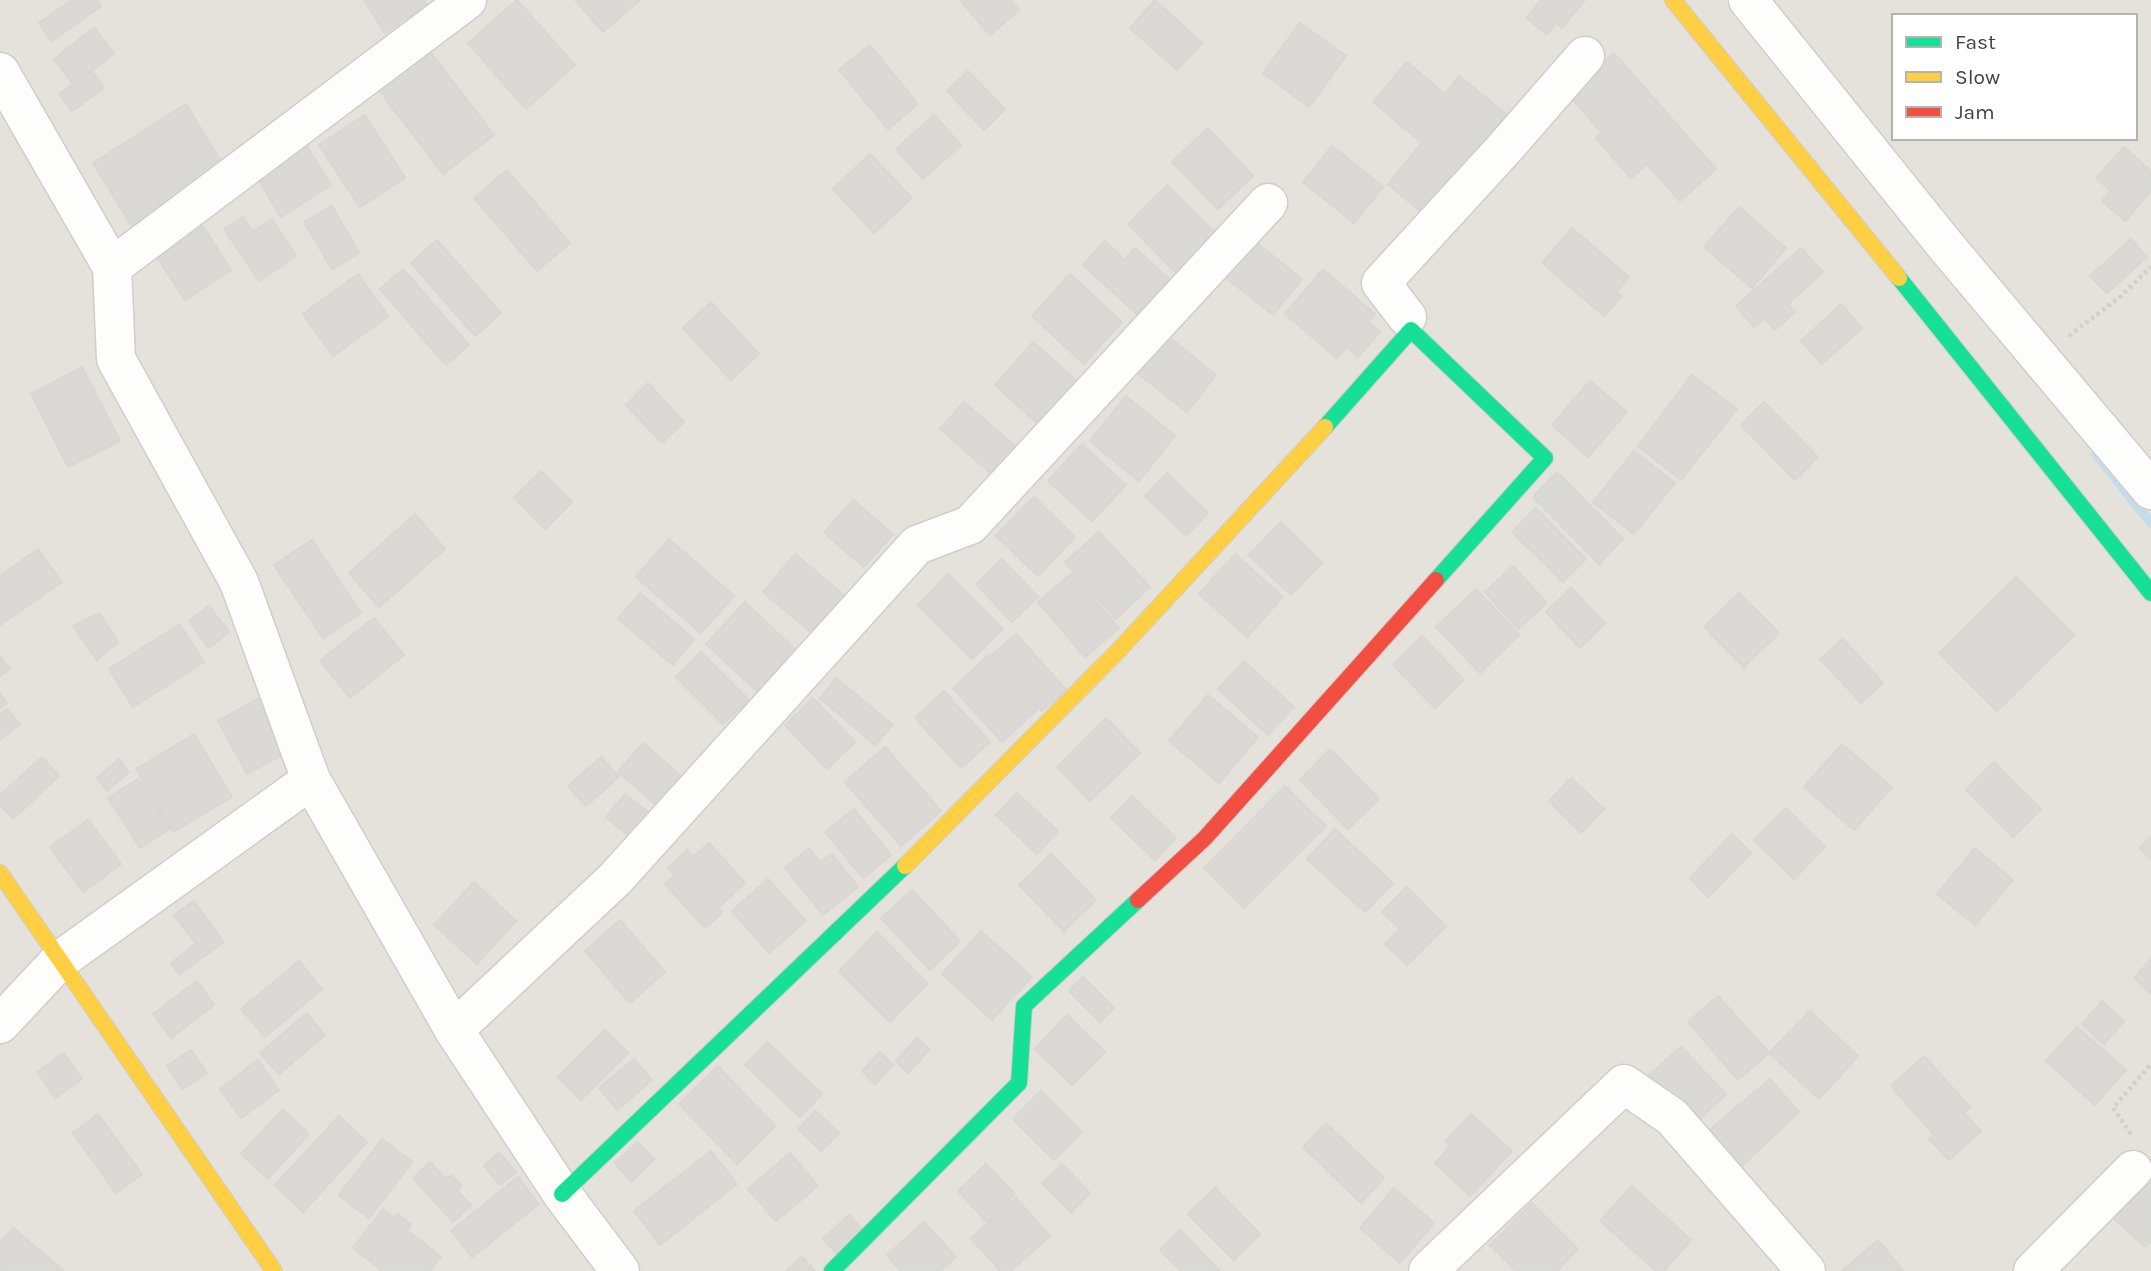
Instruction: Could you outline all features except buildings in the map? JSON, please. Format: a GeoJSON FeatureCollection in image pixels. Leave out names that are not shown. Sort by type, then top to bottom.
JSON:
{"type":"FeatureCollection","features":[{"type":"Feature","properties":{"kind":"street"},"geometry":{"type":"LineString","coordinates":[[112,267],[467,0]]}},
{"type":"Feature","properties":{"kind":"street"},"geometry":{"type":"LineString","coordinates":[[1673,0],[1983,381],[2151,593]]}},
{"type":"Feature","properties":{"kind":"street"},"geometry":{"type":"LineString","coordinates":[[1748,0],[1945,245],[2151,490]]}},
{"type":"Feature","properties":{"kind":"street"},"geometry":{"type":"LineString","coordinates":[[1407,317],[1381,283],[1585,57]]}},
{"type":"Feature","properties":{"kind":"street"},"geometry":{"type":"LineString","coordinates":[[0,72],[112,267],[116,359],[239,582],[311,780],[454,1030],[562,1194],[620,1271]]}},
{"type":"Feature","properties":{"kind":"street"},"geometry":{"type":"LineString","coordinates":[[454,1030],[615,879],[917,545],[970,525],[1268,203]]}},
{"type":"Feature","properties":{"kind":"street"},"geometry":{"type":"LineString","coordinates":[[562,1194],[946,827],[1192,573],[1317,438],[1411,330],[1545,458],[1205,838],[1024,1006],[1019,1083],[832,1271]]}},
{"type":"Feature","properties":{"kind":"street"},"geometry":{"type":"LineString","coordinates":[[0,1024],[59,961],[311,780]]}},
{"type":"Feature","properties":{"kind":"street"},"geometry":{"type":"LineString","coordinates":[[0,873],[274,1271]]}},
{"type":"Feature","properties":{"kind":"street"},"geometry":{"type":"LineString","coordinates":[[1428,1271],[1624,1084],[1672,1117],[1806,1271]]}},
{"type":"Feature","properties":{"kind":"street"},"geometry":{"type":"LineString","coordinates":[[2033,1271],[2133,1170]]}},
{"type":"Feature","properties":{"kind":"path"},"geometry":{"type":"LineString","coordinates":[[2040,358],[2121,296],[2151,267]]}},
{"type":"Feature","properties":{"kind":"path"},"geometry":{"type":"LineString","coordinates":[[2133,1170],[2140,1155],[2132,1135],[2113,1108],[2151,1064]]}},
{"type":"Feature","properties":{"kind":"shaded area"},"geometry":{"type":"Polygon","coordinates":[[[0,0],[2151,0],[2151,1271],[0,1271],[0,0]]]}},
{"type":"Feature","properties":{"kind":"waterway"},"geometry":{"type":"LineString","coordinates":[[2096,454],[2151,523]]}},
{"type":"Feature","properties":{"kind":"traffic: fast"},"geometry":{"type":"LineString","coordinates":[[1899,278],[2151,593]]}},
{"type":"Feature","properties":{"kind":"traffic: fast"},"geometry":{"type":"LineString","coordinates":[[1325,427],[1411,330],[1545,458],[1436,580]]}},
{"type":"Feature","properties":{"kind":"traffic: fast"},"geometry":{"type":"LineString","coordinates":[[562,1194],[905,866]]}},
{"type":"Feature","properties":{"kind":"traffic: fast"},"geometry":{"type":"LineString","coordinates":[[832,1271],[1019,1083],[1024,1006],[1138,900]]}},
{"type":"Feature","properties":{"kind":"traffic: slow"},"geometry":{"type":"LineString","coordinates":[[1673,0],[1899,278]]}},
{"type":"Feature","properties":{"kind":"traffic: slow"},"geometry":{"type":"LineString","coordinates":[[905,866],[1119,650],[1325,427]]}},
{"type":"Feature","properties":{"kind":"traffic: slow"},"geometry":{"type":"LineString","coordinates":[[0,873],[274,1271]]}},
{"type":"Feature","properties":{"kind":"traffic: jam"},"geometry":{"type":"LineString","coordinates":[[1138,900],[1205,838],[1436,580]]}}]}
